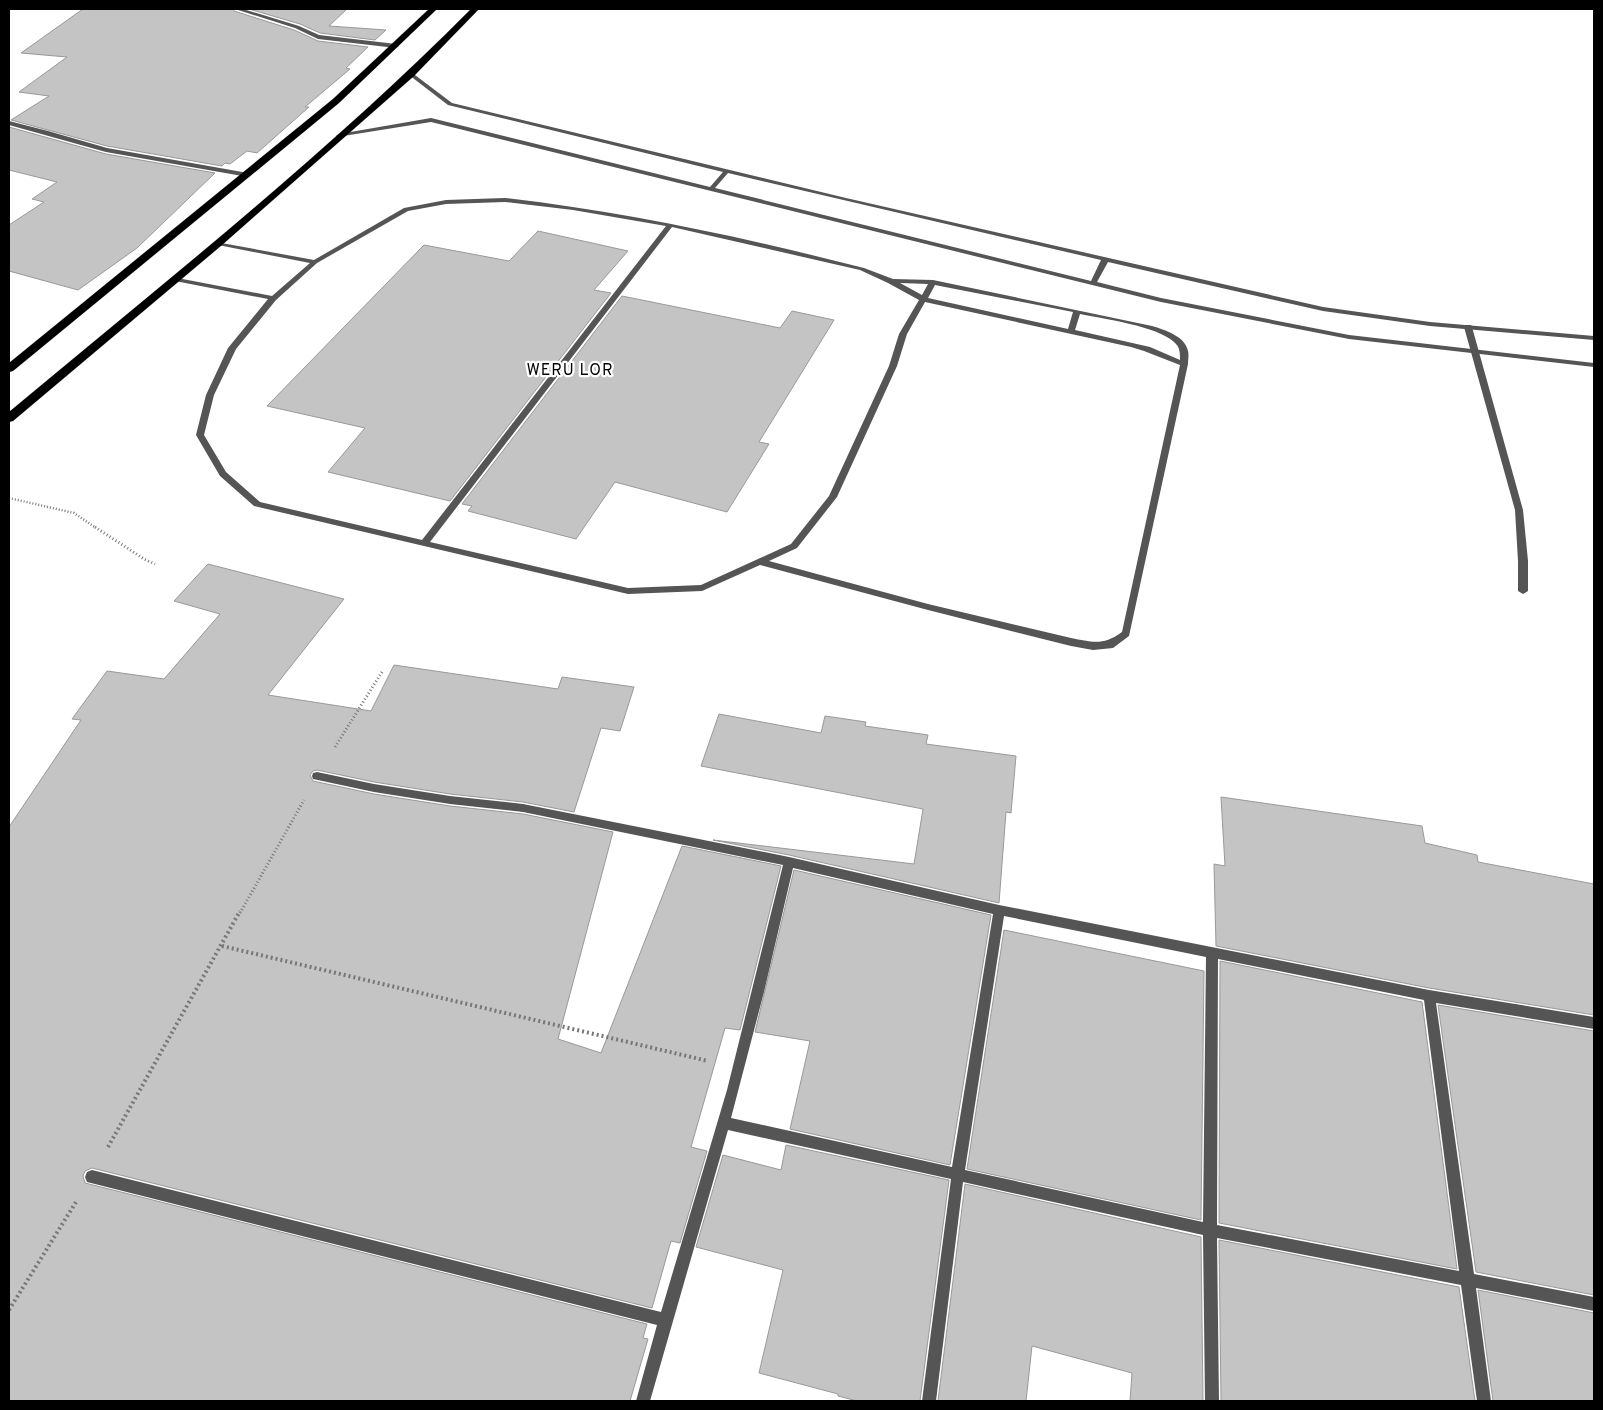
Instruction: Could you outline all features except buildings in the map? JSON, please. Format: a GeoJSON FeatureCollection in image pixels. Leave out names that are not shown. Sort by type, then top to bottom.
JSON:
{"type":"FeatureCollection","features":[{"type":"Feature","properties":{"kind":"highway"},"geometry":{"type":"LineString","coordinates":[[9,369],[336,101],[433,9]]}},
{"type":"Feature","properties":{"kind":"highway"},"geometry":{"type":"LineString","coordinates":[[9,418],[218,243],[411,74],[475,9]]}},
{"type":"Feature","properties":{"kind":"street"},"geometry":{"type":"LineString","coordinates":[[238,9],[297,27],[318,37],[396,46]]}},
{"type":"Feature","properties":{"kind":"street"},"geometry":{"type":"LineString","coordinates":[[411,74],[450,104],[1105,260],[1323,309],[1468,327],[1594,338]]}},
{"type":"Feature","properties":{"kind":"street"},"geometry":{"type":"LineString","coordinates":[[339,136],[431,120],[1161,300],[1349,337],[1594,365]]}},
{"type":"Feature","properties":{"kind":"street"},"geometry":{"type":"LineString","coordinates":[[9,123],[106,150],[248,175]]}},
{"type":"Feature","properties":{"kind":"street"},"geometry":{"type":"LineString","coordinates":[[712,188],[727,171]]}},
{"type":"Feature","properties":{"kind":"street"},"geometry":{"type":"LineString","coordinates":[[932,282],[923,299],[903,334],[893,366],[833,497],[794,546],[702,588],[628,591],[257,504],[223,474],[200,435],[210,395],[232,348],[273,298],[315,262],[406,209],[446,202],[505,200],[573,208],[670,225],[862,269],[890,281],[923,299],[1071,330],[1147,349],[1184,364]]}},
{"type":"Feature","properties":{"kind":"street"},"geometry":{"type":"LineString","coordinates":[[425,542],[670,225]]}},
{"type":"Feature","properties":{"kind":"street"},"geometry":{"type":"LineString","coordinates":[[218,243],[315,262]]}},
{"type":"Feature","properties":{"kind":"street"},"geometry":{"type":"LineString","coordinates":[[1094,282],[1105,260]]}},
{"type":"Feature","properties":{"kind":"street"},"geometry":{"type":"LineString","coordinates":[[175,279],[273,298]]}},
{"type":"Feature","properties":{"kind":"street"},"geometry":{"type":"LineString","coordinates":[[760,562],[928,608],[1071,642],[1093,646],[1112,644],[1126,634],[1184,364],[1184,350],[1178,341],[1168,334],[1152,328],[1077,311],[932,282],[890,281]]}},
{"type":"Feature","properties":{"kind":"street"},"geometry":{"type":"LineString","coordinates":[[1071,330],[1077,311]]}},
{"type":"Feature","properties":{"kind":"street"},"geometry":{"type":"LineString","coordinates":[[1468,327],[1519,510],[1523,591]]}},
{"type":"Feature","properties":{"kind":"street"},"geometry":{"type":"LineString","coordinates":[[317,776],[374,788],[450,800],[523,808],[789,862],[999,910],[1429,996],[1594,1023]]}},
{"type":"Feature","properties":{"kind":"street"},"geometry":{"type":"LineString","coordinates":[[643,1401],[724,1122],[763,974],[789,862]]}},
{"type":"Feature","properties":{"kind":"street"},"geometry":{"type":"LineString","coordinates":[[928,1401],[958,1173],[999,910]]}},
{"type":"Feature","properties":{"kind":"street"},"geometry":{"type":"LineString","coordinates":[[1212,952],[1210,1230],[1212,1401]]}},
{"type":"Feature","properties":{"kind":"street"},"geometry":{"type":"LineString","coordinates":[[1429,996],[1466,1280],[1484,1401]]}},
{"type":"Feature","properties":{"kind":"street"},"geometry":{"type":"LineString","coordinates":[[724,1122],[1210,1230],[1594,1304]]}},
{"type":"Feature","properties":{"kind":"street"},"geometry":{"type":"LineString","coordinates":[[92,1177],[665,1320]]}},
{"type":"Feature","properties":{"kind":"path"},"geometry":{"type":"LineString","coordinates":[[9,498],[74,514],[144,559],[155,564]]}},
{"type":"Feature","properties":{"kind":"path"},"geometry":{"type":"LineString","coordinates":[[9,1310],[92,1177],[147,1073],[222,946],[317,776],[382,672]]}},
{"type":"Feature","properties":{"kind":"path"},"geometry":{"type":"LineString","coordinates":[[222,946],[738,1068]]}},
{"type":"Feature","properties":{"kind":"district","name":"WERU LOR"},"geometry":{"type":"Point","coordinates":[570,369]}}]}
